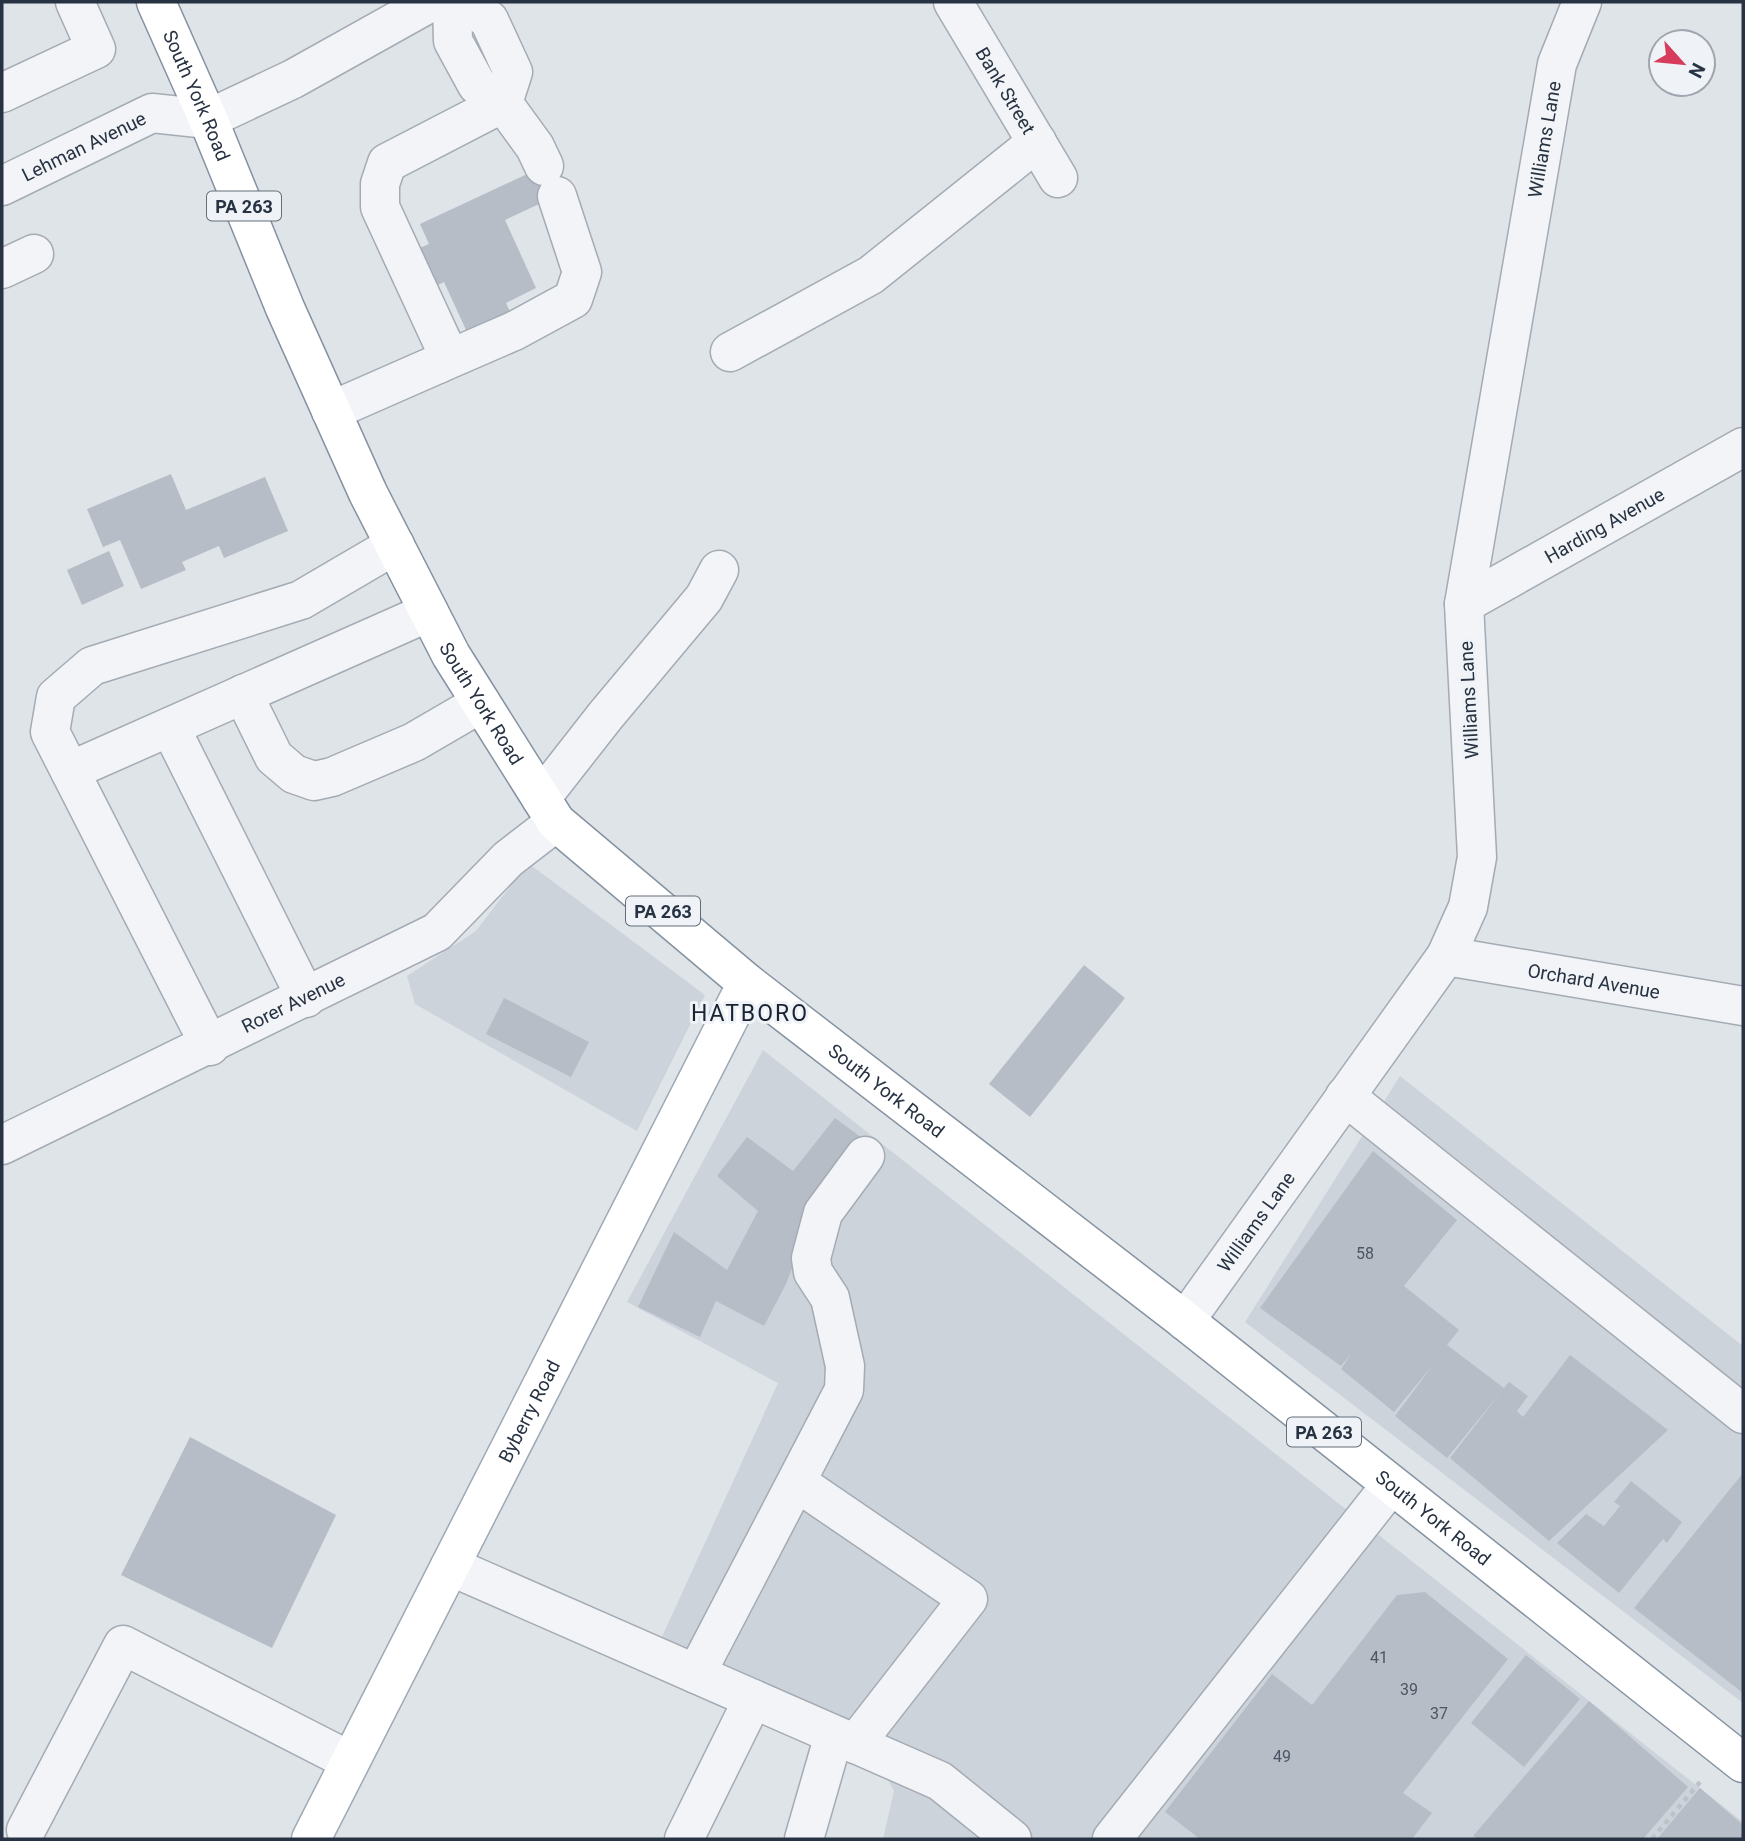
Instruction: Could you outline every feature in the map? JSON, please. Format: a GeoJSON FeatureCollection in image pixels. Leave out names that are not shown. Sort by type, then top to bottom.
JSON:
{"type":"FeatureCollection","features":[{"type":"Feature","properties":{"kind":"main road","name":"South York Road"},"geometry":{"type":"LineString","coordinates":[[156,2],[208,119],[285,308],[395,545],[451,655],[549,810],[747,983],[1185,1321],[1743,1763]]}},
{"type":"Feature","properties":{"kind":"main road","name":"Byberry Road"},"geometry":{"type":"LineString","coordinates":[[311,1839],[747,983]]}},
{"type":"Feature","properties":{"kind":"street"},"geometry":{"type":"LineString","coordinates":[[2,93],[96,49],[75,2]]}},
{"type":"Feature","properties":{"kind":"street"},"geometry":{"type":"LineString","coordinates":[[208,119],[293,79],[431,2]]}},
{"type":"Feature","properties":{"kind":"street"},"geometry":{"type":"LineString","coordinates":[[331,411],[514,331],[573,299],[582,272],[551,181],[535,147],[503,103],[477,85],[453,41],[452,2]]}},
{"type":"Feature","properties":{"kind":"street"},"geometry":{"type":"LineString","coordinates":[[438,364],[446,350],[380,207],[380,184],[387,163],[503,103],[513,72],[489,20],[465,2]]}},
{"type":"Feature","properties":{"kind":"street","name":"Bank Street"},"geometry":{"type":"LineString","coordinates":[[953,2],[1058,178]]}},
{"type":"Feature","properties":{"kind":"street","name":"Williams Lane"},"geometry":{"type":"LineString","coordinates":[[1185,1321],[1446,956],[1468,906],[1477,857],[1464,604],[1557,64],[1582,2]]}},
{"type":"Feature","properties":{"kind":"street","name":"Lehman Avenue"},"geometry":{"type":"LineString","coordinates":[[2,186],[152,113],[208,119]]}},
{"type":"Feature","properties":{"kind":"street"},"geometry":{"type":"LineString","coordinates":[[730,352],[871,275],[1037,142]]}},
{"type":"Feature","properties":{"kind":"street","name":"Harding Avenue"},"geometry":{"type":"LineString","coordinates":[[1464,604],[1743,447]]}},
{"type":"Feature","properties":{"kind":"street"},"geometry":{"type":"LineString","coordinates":[[210,1046],[50,732],[56,696],[92,666],[301,600],[395,545]]}},
{"type":"Feature","properties":{"kind":"street","name":"Rorer Avenue"},"geometry":{"type":"LineString","coordinates":[[2,1145],[210,1046],[437,932],[508,859],[549,810],[606,715],[704,598],[719,570]]}},
{"type":"Feature","properties":{"kind":"street"},"geometry":{"type":"LineString","coordinates":[[70,771],[429,612]]}},
{"type":"Feature","properties":{"kind":"street"},"geometry":{"type":"LineString","coordinates":[[243,694],[274,757],[294,774],[314,781],[332,777],[414,741],[481,703]]}},
{"type":"Feature","properties":{"kind":"street"},"geometry":{"type":"LineString","coordinates":[[170,727],[306,998]]}},
{"type":"Feature","properties":{"kind":"street","name":"Orchard Avenue"},"geometry":{"type":"LineString","coordinates":[[1446,956],[1743,1006]]}},
{"type":"Feature","properties":{"kind":"street"},"geometry":{"type":"LineString","coordinates":[[1345,1096],[1743,1414]]}},
{"type":"Feature","properties":{"kind":"street"},"geometry":{"type":"LineString","coordinates":[[695,1674],[798,1483],[844,1390],[845,1366],[830,1298],[813,1272],[811,1258],[824,1213],[865,1156]]}},
{"type":"Feature","properties":{"kind":"street"},"geometry":{"type":"LineString","coordinates":[[798,1483],[968,1599],[844,1740],[804,1839]]}},
{"type":"Feature","properties":{"kind":"street"},"geometry":{"type":"LineString","coordinates":[[1112,1839],[1391,1485]]}},
{"type":"Feature","properties":{"kind":"street"},"geometry":{"type":"LineString","coordinates":[[450,1566],[940,1781],[1012,1839]]}},
{"type":"Feature","properties":{"kind":"street"},"geometry":{"type":"LineString","coordinates":[[26,1830],[122,1645],[350,1761]]}},
{"type":"Feature","properties":{"kind":"street"},"geometry":{"type":"LineString","coordinates":[[684,1839],[753,1699]]}},
{"type":"Feature","properties":{"kind":"path"},"geometry":{"type":"LineString","coordinates":[[1652,1839],[1700,1782]]}},
{"type":"Feature","properties":{"kind":"shaded area"},"geometry":{"type":"Polygon","coordinates":[[[528,863],[705,995],[637,1131],[415,1004],[407,976],[476,931],[528,863]]]}},
{"type":"Feature","properties":{"kind":"shaded area"},"geometry":{"type":"Polygon","coordinates":[[[763,1050],[1743,1822],[1743,1839],[883,1839],[894,1791],[857,1724],[661,1639],[778,1383],[627,1302],[763,1050]]]}},
{"type":"Feature","properties":{"kind":"shaded area"},"geometry":{"type":"Polygon","coordinates":[[[1400,1076],[1743,1346],[1743,1703],[1245,1322],[1400,1076]]]}},
{"type":"Feature","properties":{"kind":"building"},"geometry":{"type":"Polygon","coordinates":[[[553,162],[567,191],[505,220],[536,288],[506,303],[510,312],[467,332],[444,282],[432,288],[415,250],[429,244],[420,224],[553,162]]]}},
{"type":"Feature","properties":{"kind":"building"},"geometry":{"type":"Polygon","coordinates":[[[171,474],[186,510],[265,477],[288,531],[224,558],[219,546],[182,562],[186,570],[141,589],[120,540],[103,547],[87,509],[171,474]]]}},
{"type":"Feature","properties":{"kind":"building"},"geometry":{"type":"Polygon","coordinates":[[[109,551],[124,586],[82,605],[67,570],[109,551]]]}},
{"type":"Feature","properties":{"kind":"building"},"geometry":{"type":"Polygon","coordinates":[[[1084,965],[1125,998],[1030,1117],[989,1084],[1084,965]]]}},
{"type":"Feature","properties":{"kind":"building"},"geometry":{"type":"Polygon","coordinates":[[[504,998],[589,1042],[571,1077],[486,1034],[504,998]]]}},
{"type":"Feature","properties":{"kind":"building"},"geometry":{"type":"Polygon","coordinates":[[[835,1118],[866,1141],[811,1219],[786,1284],[764,1326],[716,1301],[700,1337],[638,1307],[674,1232],[727,1270],[758,1211],[717,1176],[747,1137],[793,1171],[835,1118]]]}},
{"type":"Feature","properties":{"kind":"building"},"geometry":{"type":"Polygon","coordinates":[[[1373,1151],[1457,1220],[1404,1286],[1459,1330],[1447,1345],[1504,1388],[1509,1382],[1528,1396],[1517,1411],[1523,1417],[1570,1355],[1668,1430],[1549,1541],[1450,1458],[1501,1392],[1447,1458],[1395,1416],[1433,1365],[1394,1412],[1341,1369],[1351,1354],[1341,1366],[1260,1308],[1373,1151]]]}},
{"type":"Feature","properties":{"kind":"building"},"geometry":{"type":"Polygon","coordinates":[[[190,1437],[336,1515],[272,1648],[121,1575],[190,1437]]]}},
{"type":"Feature","properties":{"kind":"building"},"geometry":{"type":"Polygon","coordinates":[[[1743,1473],[1743,1693],[1634,1608],[1743,1473]]]}},
{"type":"Feature","properties":{"kind":"building"},"geometry":{"type":"Polygon","coordinates":[[[1631,1481],[1682,1522],[1667,1543],[1663,1539],[1619,1593],[1557,1543],[1586,1514],[1604,1526],[1620,1506],[1614,1502],[1631,1481]]]}},
{"type":"Feature","properties":{"kind":"building"},"geometry":{"type":"Polygon","coordinates":[[[1425,1592],[1508,1659],[1403,1793],[1432,1813],[1412,1839],[1200,1839],[1165,1812],[1272,1674],[1312,1705],[1397,1595],[1425,1592]]]}},
{"type":"Feature","properties":{"kind":"building"},"geometry":{"type":"Polygon","coordinates":[[[1526,1655],[1580,1699],[1524,1767],[1471,1723],[1526,1655]]]}},
{"type":"Feature","properties":{"kind":"building"},"geometry":{"type":"Polygon","coordinates":[[[1589,1701],[1688,1787],[1643,1839],[1478,1839],[1473,1836],[1589,1701]]]}},
{"type":"Feature","properties":{"kind":"building"},"geometry":{"type":"Polygon","coordinates":[[[1700,1788],[1743,1825],[1743,1839],[1657,1839],[1700,1788]]]}},
{"type":"Feature","properties":{"kind":"district","name":"HATBORO"},"geometry":{"type":"Point","coordinates":[750,1013]}}]}
